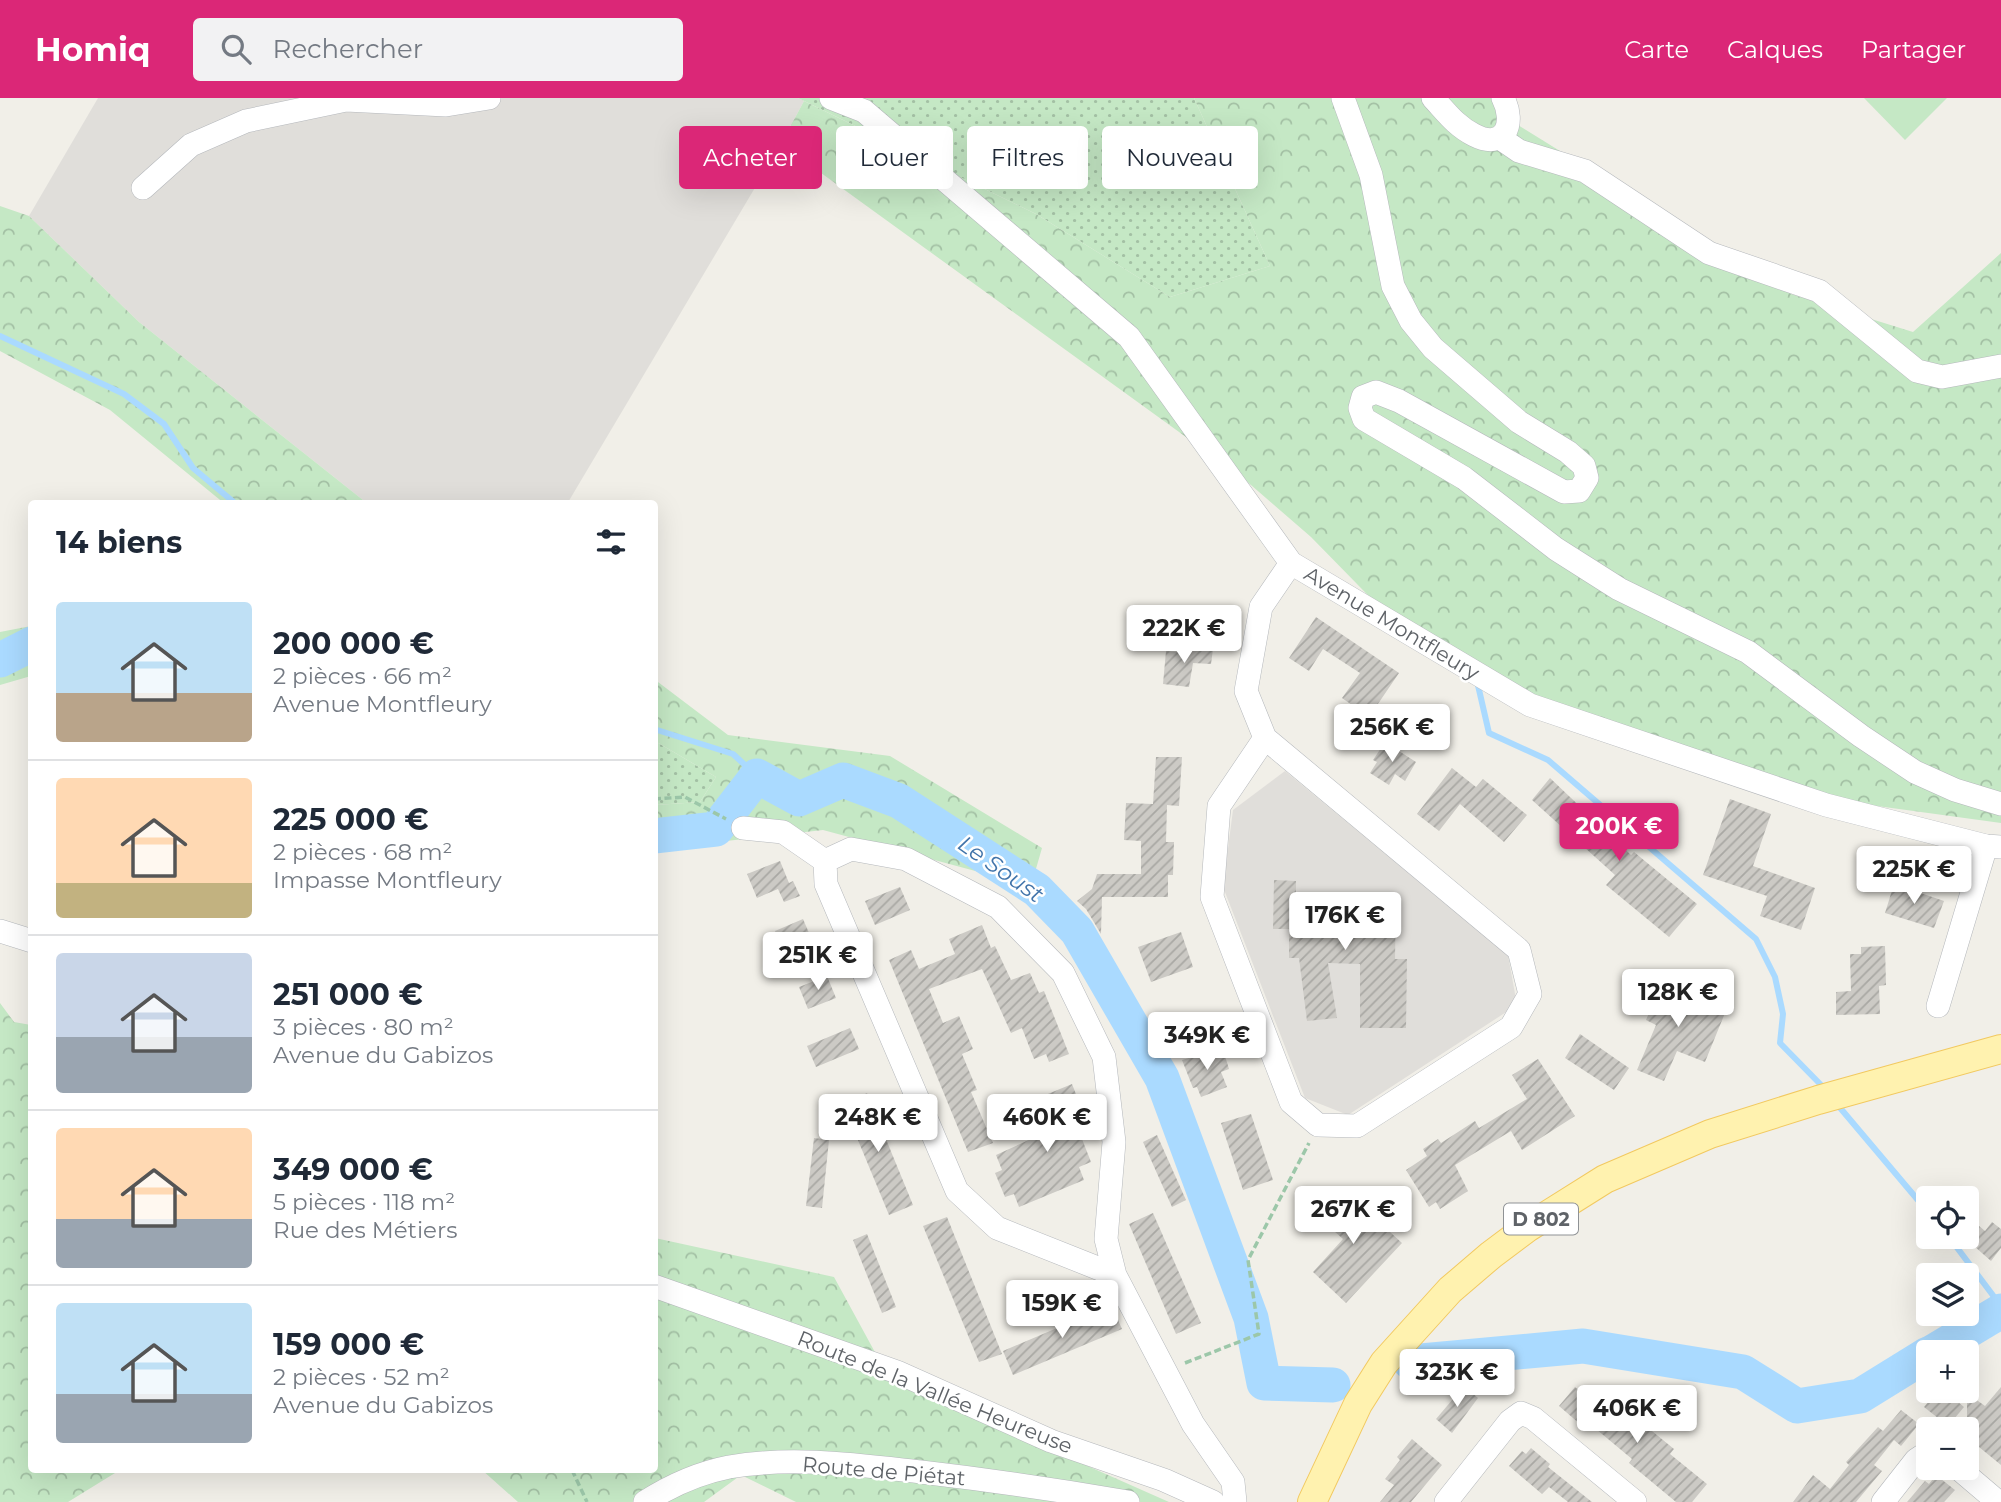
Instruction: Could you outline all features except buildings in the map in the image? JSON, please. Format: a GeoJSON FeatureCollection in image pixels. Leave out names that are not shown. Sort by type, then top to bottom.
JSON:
{"type":"FeatureCollection","features":[{"type":"Feature","properties":{"kind":"main road","name":"D 802"},"geometry":{"type":"LineString","coordinates":[[1312,1502],[1358,1404],[1377,1373],[1450,1290],[1527,1228],[1605,1179],[1710,1134],[1831,1096],[2001,1049]]}},
{"type":"Feature","properties":{"kind":"main road","name":"D 802"},"geometry":{"type":"LineString","coordinates":[[1334,1502],[1340,1440]]}},
{"type":"Feature","properties":{"kind":"street"},"geometry":{"type":"LineString","coordinates":[[143,188],[191,145],[246,121],[346,100],[446,105],[489,98]]}},
{"type":"Feature","properties":{"kind":"street","name":"Avenue Montfleury"},"geometry":{"type":"LineString","coordinates":[[831,98],[864,111],[1129,337],[1291,563],[1530,705],[1826,805],[1994,846]]}},
{"type":"Feature","properties":{"kind":"street"},"geometry":{"type":"LineString","coordinates":[[1343,98],[1371,175],[1393,286],[1412,321],[1433,348],[1519,422],[1568,452],[1584,466],[1587,478],[1579,491],[1564,492],[1399,401],[1376,392],[1363,397],[1360,408],[1364,419],[1464,478],[1556,550],[1609,582],[1748,653],[1915,772],[1955,790],[2001,804]]}},
{"type":"Feature","properties":{"kind":"street"},"geometry":{"type":"LineString","coordinates":[[1433,98],[1457,125],[1490,141],[1500,138],[1508,129],[1509,110],[1503,98]]}},
{"type":"Feature","properties":{"kind":"street"},"geometry":{"type":"LineString","coordinates":[[1500,138],[1519,151],[1585,171],[1709,253],[1819,291],[1917,371],[1942,377],[2001,366]]}},
{"type":"Feature","properties":{"kind":"street"},"geometry":{"type":"LineString","coordinates":[[1265,738],[1219,806],[1212,897],[1291,1102],[1318,1125],[1357,1126],[1511,1027],[1530,994],[1519,950],[1265,738],[1247,691],[1261,607],[1291,563]]}},
{"type":"Feature","properties":{"kind":"street"},"geometry":{"type":"LineString","coordinates":[[743,828],[783,832],[825,860]]}},
{"type":"Feature","properties":{"kind":"street"},"geometry":{"type":"LineString","coordinates":[[1938,1006],[1994,846]]}},
{"type":"Feature","properties":{"kind":"street"},"geometry":{"type":"LineString","coordinates":[[825,860],[851,849],[906,859],[998,907],[1063,973],[1104,1058],[1114,1142],[1106,1239],[1115,1275],[1193,1424],[1233,1482],[1235,1502]]}},
{"type":"Feature","properties":{"kind":"street"},"geometry":{"type":"LineString","coordinates":[[825,860],[826,884],[957,1191],[997,1228],[1115,1275]]}},
{"type":"Feature","properties":{"kind":"street"},"geometry":{"type":"LineString","coordinates":[[0,931],[28,940]]}},
{"type":"Feature","properties":{"kind":"street","name":"Route de la Vallée Heureuse"},"geometry":{"type":"LineString","coordinates":[[658,1287],[897,1372],[1051,1441],[1164,1480],[1213,1502]]}},
{"type":"Feature","properties":{"kind":"street"},"geometry":{"type":"LineString","coordinates":[[1446,1502],[1510,1421],[1521,1413],[1533,1418],[1634,1502]]}},
{"type":"Feature","properties":{"kind":"street"},"geometry":{"type":"LineString","coordinates":[[1883,1502],[1916,1460]]}},
{"type":"Feature","properties":{"kind":"street","name":"Route de Piétat"},"geometry":{"type":"LineString","coordinates":[[645,1502],[671,1486],[728,1468],[784,1462],[842,1463],[983,1480],[1128,1502]]}},
{"type":"Feature","properties":{"kind":"street"},"geometry":{"type":"LineString","coordinates":[[1972,1480],[1998,1502]]}},
{"type":"Feature","properties":{"kind":"path"},"geometry":{"type":"LineString","coordinates":[[658,799],[685,797],[704,807]]}},
{"type":"Feature","properties":{"kind":"path"},"geometry":{"type":"LineString","coordinates":[[1165,1371],[1259,1334],[1248,1260],[1318,1125]]}},
{"type":"Feature","properties":{"kind":"path"},"geometry":{"type":"LineString","coordinates":[[573,1473],[587,1502]]}},
{"type":"Feature","properties":{"kind":"shaded area"},"geometry":{"type":"Polygon","coordinates":[[[98,98],[798,98],[804,101],[791,126],[679,126],[679,189],[754,189],[569,500],[363,500],[139,322],[29,216],[98,98]]]}},
{"type":"Feature","properties":{"kind":"shaded area"},"geometry":{"type":"Polygon","coordinates":[[[1285,771],[1508,955],[1517,1005],[1348,1115],[1305,1098],[1223,887],[1233,810],[1285,771]]]}},
{"type":"Feature","properties":{"kind":"green space"},"geometry":{"type":"Polygon","coordinates":[[[798,98],[1194,98],[1207,126],[1102,126],[1102,189],[1235,189],[1270,266],[1170,297],[1036,214],[985,189],[1088,189],[1088,126],[967,126],[967,180],[953,174],[953,126],[855,126],[798,98]]]}},
{"type":"Feature","properties":{"kind":"green space"},"geometry":{"type":"Polygon","coordinates":[[[1194,98],[1501,98],[1513,122],[1791,294],[1913,332],[2001,253],[2001,823],[1848,802],[1528,701],[1403,631],[1311,537],[1244,479],[843,189],[953,189],[953,174],[967,180],[967,189],[985,189],[1036,214],[1170,297],[1270,266],[1235,189],[1258,189],[1258,126],[1207,126],[1194,98]]]}},
{"type":"Feature","properties":{"kind":"green space"},"geometry":{"type":"Polygon","coordinates":[[[1864,98],[1947,98],[1905,140],[1864,98]]]}},
{"type":"Feature","properties":{"kind":"green space"},"geometry":{"type":"Polygon","coordinates":[[[804,101],[855,126],[836,126],[836,184],[822,174],[822,126],[791,126],[804,101]]]}},
{"type":"Feature","properties":{"kind":"green space"},"geometry":{"type":"Polygon","coordinates":[[[0,206],[29,216],[139,322],[363,500],[220,500],[110,410],[0,351],[0,206]]]}},
{"type":"Feature","properties":{"kind":"green space"},"geometry":{"type":"Polygon","coordinates":[[[28,627],[28,677],[0,685],[0,632],[28,627]]]}},
{"type":"Feature","properties":{"kind":"green space"},"geometry":{"type":"Polygon","coordinates":[[[658,682],[728,735],[890,756],[1042,848],[1031,886],[823,830],[658,849],[658,805],[700,802],[716,777],[658,743],[658,682]]]}},
{"type":"Feature","properties":{"kind":"green space"},"geometry":{"type":"Polygon","coordinates":[[[658,743],[716,777],[700,802],[658,805],[658,743]]]}},
{"type":"Feature","properties":{"kind":"green space"},"geometry":{"type":"Polygon","coordinates":[[[0,1003],[14,1022],[28,1024],[28,1473],[115,1473],[68,1502],[0,1502],[0,1003]]]}},
{"type":"Feature","properties":{"kind":"green space"},"geometry":{"type":"Polygon","coordinates":[[[658,1239],[834,1277],[889,1378],[1169,1502],[796,1502],[741,1475],[704,1502],[518,1502],[485,1473],[658,1473],[658,1239]]]}},
{"type":"Feature","properties":{"kind":"waterway"},"geometry":{"type":"LineString","coordinates":[[0,336],[124,394],[164,424],[193,468],[231,500]]}},
{"type":"Feature","properties":{"kind":"waterway","name":"Le Soust"},"geometry":{"type":"LineString","coordinates":[[0,660],[28,646]]}},
{"type":"Feature","properties":{"kind":"waterway"},"geometry":{"type":"LineString","coordinates":[[1477,681],[1489,733],[1548,760],[1756,939],[1775,977],[1783,1014],[1780,1043],[1825,1089]]}},
{"type":"Feature","properties":{"kind":"waterway"},"geometry":{"type":"LineString","coordinates":[[658,730],[733,754],[757,776]]}},
{"type":"Feature","properties":{"kind":"waterway","name":"Le Soust"},"geometry":{"type":"LineString","coordinates":[[658,836],[716,829],[757,776],[799,799],[843,780],[899,801],[1037,890],[1077,931],[1162,1078],[1251,1318],[1264,1383],[1333,1385]]}},
{"type":"Feature","properties":{"kind":"waterway"},"geometry":{"type":"LineString","coordinates":[[1836,1103],[1916,1198]]}},
{"type":"Feature","properties":{"kind":"waterway"},"geometry":{"type":"LineString","coordinates":[[1958,1249],[2001,1306]]}},
{"type":"Feature","properties":{"kind":"waterway","name":"Le Soust"},"geometry":{"type":"LineString","coordinates":[[1953,1340],[2001,1311]]}},
{"type":"Feature","properties":{"kind":"waterway","name":"Le Soust"},"geometry":{"type":"LineString","coordinates":[[1410,1362],[1583,1346],[1743,1372],[1797,1406],[1860,1396],[1916,1361]]}}]}
